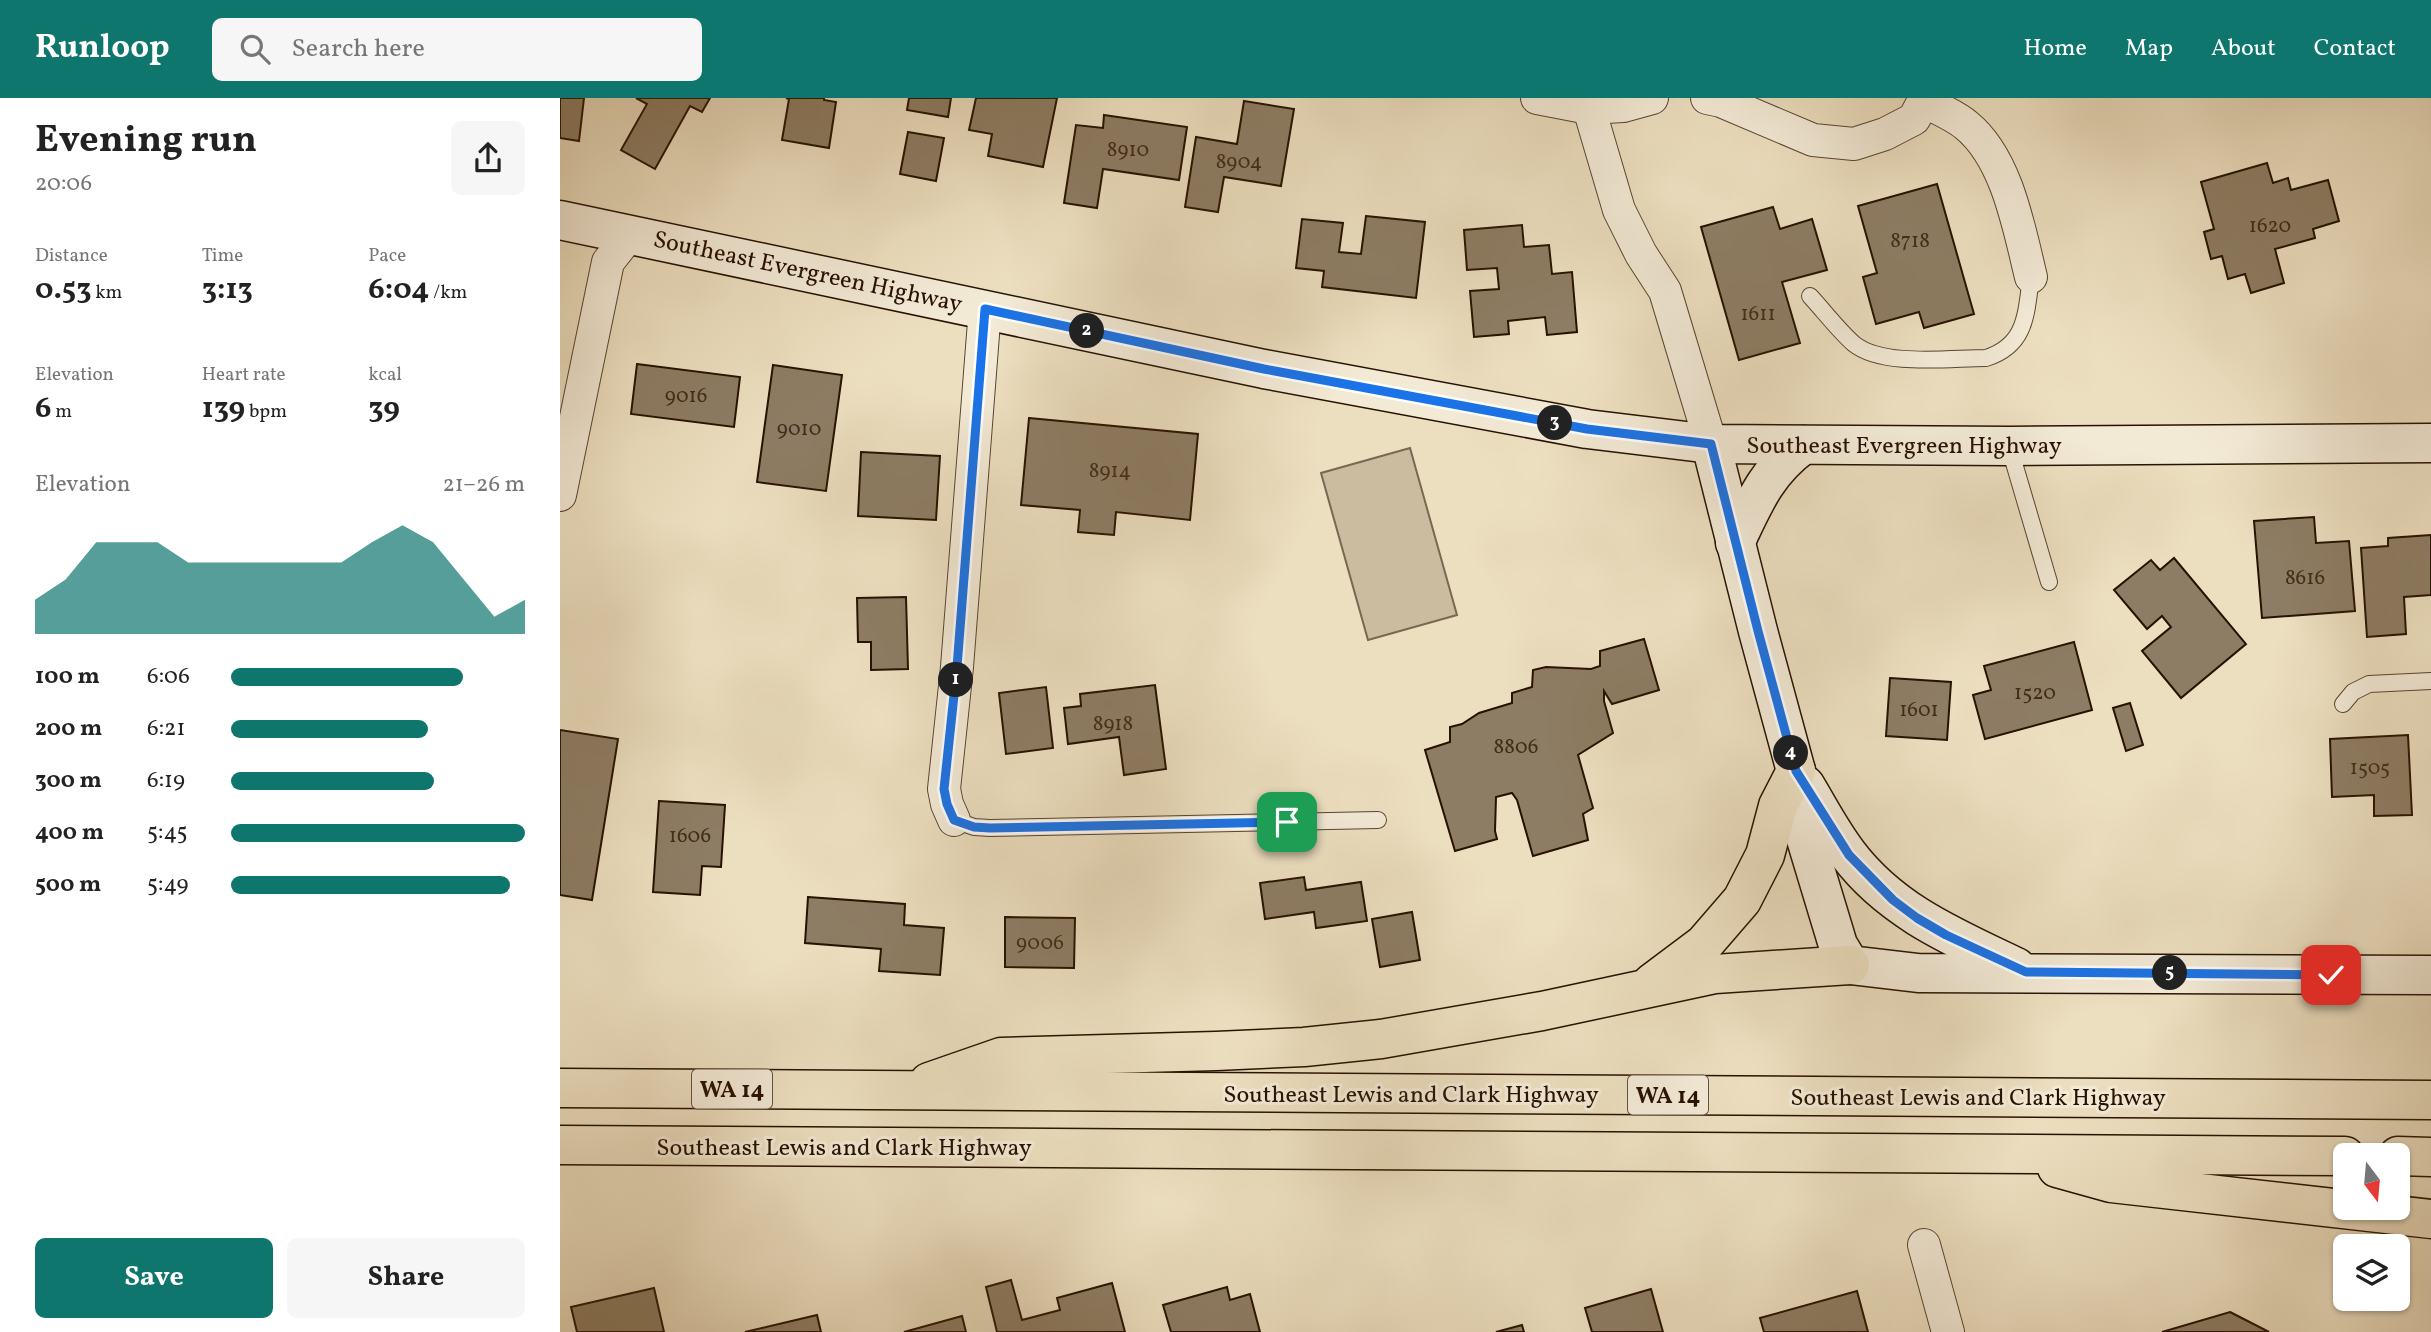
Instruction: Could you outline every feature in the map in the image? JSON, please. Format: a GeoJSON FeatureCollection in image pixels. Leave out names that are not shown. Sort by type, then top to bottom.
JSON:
{"type":"FeatureCollection","features":[{"type":"Feature","properties":{"kind":"highway"},"geometry":{"type":"LineString","coordinates":[[1647,987],[1704,944],[1742,900],[1765,855],[1779,806],[1796,771]]}},
{"type":"Feature","properties":{"kind":"highway"},"geometry":{"type":"LineString","coordinates":[[904,1091],[1001,1057],[1304,1047],[1381,1039],[1530,1014],[1715,974],[1850,965]]}},
{"type":"Feature","properties":{"kind":"highway","name":"Southeast Lewis and Clark Highway"},"geometry":{"type":"LineString","coordinates":[[560,1088],[2431,1100]]}},
{"type":"Feature","properties":{"kind":"highway","name":"Southeast Lewis and Clark Highway"},"geometry":{"type":"LineString","coordinates":[[560,1145],[2333,1156]]}},
{"type":"Feature","properties":{"kind":"highway"},"geometry":{"type":"LineString","coordinates":[[2008,1154],[2111,1183],[2431,1219]]}},
{"type":"Feature","properties":{"kind":"highway"},"geometry":{"type":"LineString","coordinates":[[2410,1156],[2431,1157]]}},
{"type":"Feature","properties":{"kind":"street"},"geometry":{"type":"LineString","coordinates":[[1537,98],[1623,106],[1652,98]]}},
{"type":"Feature","properties":{"kind":"street"},"geometry":{"type":"LineString","coordinates":[[1707,98],[1721,100],[1813,140],[1854,144],[1885,134],[1914,119],[1924,99],[1966,124],[1995,158],[2018,225],[2031,277]]}},
{"type":"Feature","properties":{"kind":"street"},"geometry":{"type":"LineString","coordinates":[[1588,103],[1619,210],[1641,254],[1665,291],[1711,444],[1796,771],[1796,806],[1838,945],[1850,965],[1918,973],[2431,975]]}},
{"type":"Feature","properties":{"kind":"street","name":"Southeast Evergreen Highway"},"geometry":{"type":"LineString","coordinates":[[560,220],[1264,369],[1587,429],[1711,444],[2009,446],[2431,443]]}},
{"type":"Feature","properties":{"kind":"street"},"geometry":{"type":"LineString","coordinates":[[560,495],[608,262],[631,233]]}},
{"type":"Feature","properties":{"kind":"street"},"geometry":{"type":"LineString","coordinates":[[954,820],[944,789],[957,667],[985,309]]}},
{"type":"Feature","properties":{"kind":"street"},"geometry":{"type":"LineString","coordinates":[[1735,544],[1763,485],[1775,469],[1803,445]]}},
{"type":"Feature","properties":{"kind":"street"},"geometry":{"type":"LineString","coordinates":[[1796,771],[1849,855],[1893,900],[1946,935],[2026,972]]}},
{"type":"Feature","properties":{"kind":"street"},"geometry":{"type":"LineString","coordinates":[[1924,1245],[1948,1332]]}},
{"type":"Feature","properties":{"kind":"lane"},"geometry":{"type":"LineString","coordinates":[[1810,296],[1854,344],[1875,356],[1986,358],[2000,354],[2014,342],[2024,325],[2031,277]]}},
{"type":"Feature","properties":{"kind":"lane"},"geometry":{"type":"LineString","coordinates":[[2009,446],[2049,583]]}},
{"type":"Feature","properties":{"kind":"lane"},"geometry":{"type":"LineString","coordinates":[[2343,704],[2353,692],[2369,684],[2431,681]]}},
{"type":"Feature","properties":{"kind":"lane"},"geometry":{"type":"LineString","coordinates":[[954,820],[974,827],[990,828],[1378,820]]}},
{"type":"Feature","properties":{"kind":"shaded area"},"geometry":{"type":"Polygon","coordinates":[[[1410,448],[1457,615],[1368,640],[1321,473],[1410,448]]]}},
{"type":"Feature","properties":{"kind":"building"},"geometry":{"type":"Polygon","coordinates":[[[560,98],[584,98],[579,141],[560,138],[560,98]]]}},
{"type":"Feature","properties":{"kind":"building"},"geometry":{"type":"Polygon","coordinates":[[[636,98],[710,98],[702,112],[690,106],[655,169],[621,150],[647,104],[636,98]]]}},
{"type":"Feature","properties":{"kind":"building"},"geometry":{"type":"Polygon","coordinates":[[[786,98],[824,98],[836,102],[829,148],[782,140],[789,99],[786,98]]]}},
{"type":"Feature","properties":{"kind":"building"},"geometry":{"type":"Polygon","coordinates":[[[909,98],[951,98],[948,117],[907,110],[909,98]]]}},
{"type":"Feature","properties":{"kind":"building"},"geometry":{"type":"Polygon","coordinates":[[[976,98],[1057,98],[1043,167],[988,156],[992,134],[969,130],[976,98]]]}},
{"type":"Feature","properties":{"kind":"building"},"geometry":{"type":"Polygon","coordinates":[[[1244,101],[1294,109],[1281,186],[1224,177],[1218,212],[1185,207],[1196,137],[1237,144],[1244,101]]]}},
{"type":"Feature","properties":{"kind":"building"},"geometry":{"type":"Polygon","coordinates":[[[1104,115],[1187,127],[1179,180],[1103,169],[1097,208],[1064,203],[1076,125],[1103,128],[1104,115]]]}},
{"type":"Feature","properties":{"kind":"building"},"geometry":{"type":"Polygon","coordinates":[[[908,132],[944,138],[936,181],[900,174],[908,132]]]}},
{"type":"Feature","properties":{"kind":"building"},"geometry":{"type":"Polygon","coordinates":[[[2267,163],[2273,183],[2288,178],[2291,190],[2328,180],[2339,221],[2313,229],[2315,238],[2275,249],[2284,283],[2251,293],[2245,274],[2228,279],[2222,256],[2211,259],[2204,232],[2214,229],[2201,182],[2267,163]]]}},
{"type":"Feature","properties":{"kind":"building"},"geometry":{"type":"Polygon","coordinates":[[[1937,184],[1974,314],[1924,328],[1919,312],[1876,324],[1863,277],[1877,273],[1858,206],[1937,184]]]}},
{"type":"Feature","properties":{"kind":"building"},"geometry":{"type":"Polygon","coordinates":[[[1773,207],[1780,229],[1812,219],[1827,270],[1782,282],[1800,343],[1739,360],[1701,227],[1773,207]]]}},
{"type":"Feature","properties":{"kind":"building"},"geometry":{"type":"Polygon","coordinates":[[[1366,216],[1425,222],[1416,298],[1322,287],[1324,271],[1296,268],[1302,219],[1343,223],[1339,252],[1361,254],[1366,216]]]}},
{"type":"Feature","properties":{"kind":"building"},"geometry":{"type":"Polygon","coordinates":[[[1522,225],[1524,247],[1549,245],[1552,274],[1572,272],[1577,332],[1547,335],[1545,317],[1508,321],[1509,334],[1474,337],[1470,291],[1499,289],[1497,268],[1467,270],[1464,230],[1522,225]]]}},
{"type":"Feature","properties":{"kind":"building"},"geometry":{"type":"Polygon","coordinates":[[[637,364],[740,377],[734,427],[631,414],[637,364]]]}},
{"type":"Feature","properties":{"kind":"building"},"geometry":{"type":"Polygon","coordinates":[[[773,365],[842,375],[826,491],[757,482],[773,365]]]}},
{"type":"Feature","properties":{"kind":"building"},"geometry":{"type":"Polygon","coordinates":[[[1029,418],[1198,434],[1190,520],[1116,512],[1114,535],[1078,532],[1080,510],[1021,505],[1029,418]]]}},
{"type":"Feature","properties":{"kind":"building"},"geometry":{"type":"Polygon","coordinates":[[[861,452],[940,456],[936,520],[858,516],[861,452]]]}},
{"type":"Feature","properties":{"kind":"building"},"geometry":{"type":"Polygon","coordinates":[[[2314,517],[2316,543],[2349,541],[2355,611],[2262,618],[2254,521],[2314,517]]]}},
{"type":"Feature","properties":{"kind":"building"},"geometry":{"type":"Polygon","coordinates":[[[2431,535],[2431,595],[2404,597],[2406,634],[2367,637],[2361,548],[2388,546],[2388,538],[2431,535]]]}},
{"type":"Feature","properties":{"kind":"building"},"geometry":{"type":"Polygon","coordinates":[[[2174,558],[2246,644],[2181,698],[2142,651],[2171,627],[2162,616],[2147,629],[2114,590],[2151,560],[2160,570],[2174,558]]]}},
{"type":"Feature","properties":{"kind":"building"},"geometry":{"type":"Polygon","coordinates":[[[906,597],[908,669],[871,670],[871,642],[858,642],[857,598],[906,597]]]}},
{"type":"Feature","properties":{"kind":"building"},"geometry":{"type":"Polygon","coordinates":[[[1644,639],[1659,690],[1612,704],[1604,691],[1613,733],[1578,755],[1593,808],[1583,814],[1588,840],[1533,856],[1517,800],[1512,793],[1496,797],[1497,839],[1455,851],[1425,750],[1450,742],[1450,727],[1462,724],[1479,713],[1512,703],[1512,693],[1532,687],[1533,670],[1546,667],[1591,669],[1600,666],[1600,651],[1644,639]]]}},
{"type":"Feature","properties":{"kind":"building"},"geometry":{"type":"Polygon","coordinates":[[[2074,642],[2092,710],[1985,739],[1973,695],[1991,690],[1984,666],[2074,642]]]}},
{"type":"Feature","properties":{"kind":"building"},"geometry":{"type":"Polygon","coordinates":[[[1890,678],[1951,682],[1947,740],[1886,736],[1890,678]]]}},
{"type":"Feature","properties":{"kind":"building"},"geometry":{"type":"Polygon","coordinates":[[[1155,685],[1166,769],[1124,775],[1119,737],[1068,744],[1064,708],[1081,706],[1080,694],[1155,685]]]}},
{"type":"Feature","properties":{"kind":"building"},"geometry":{"type":"Polygon","coordinates":[[[1046,687],[1053,748],[1006,754],[999,693],[1046,687]]]}},
{"type":"Feature","properties":{"kind":"building"},"geometry":{"type":"Polygon","coordinates":[[[2130,703],[2143,745],[2126,751],[2113,708],[2130,703]]]}},
{"type":"Feature","properties":{"kind":"building"},"geometry":{"type":"Polygon","coordinates":[[[560,730],[618,739],[592,900],[560,895],[560,730]]]}},
{"type":"Feature","properties":{"kind":"building"},"geometry":{"type":"Polygon","coordinates":[[[2408,735],[2412,815],[2374,816],[2374,795],[2332,797],[2330,739],[2408,735]]]}},
{"type":"Feature","properties":{"kind":"building"},"geometry":{"type":"Polygon","coordinates":[[[659,801],[725,805],[721,867],[702,866],[700,895],[653,892],[659,801]]]}},
{"type":"Feature","properties":{"kind":"building"},"geometry":{"type":"Polygon","coordinates":[[[1304,877],[1306,890],[1361,882],[1367,921],[1316,928],[1314,912],[1265,919],[1260,883],[1304,877]]]}},
{"type":"Feature","properties":{"kind":"building"},"geometry":{"type":"Polygon","coordinates":[[[808,897],[905,904],[904,925],[944,928],[940,975],[879,971],[881,949],[805,943],[808,897]]]}},
{"type":"Feature","properties":{"kind":"building"},"geometry":{"type":"Polygon","coordinates":[[[1412,912],[1420,960],[1380,967],[1372,919],[1412,912]]]}},
{"type":"Feature","properties":{"kind":"building"},"geometry":{"type":"Polygon","coordinates":[[[1005,917],[1075,918],[1074,968],[1005,967],[1005,917]]]}},
{"type":"Feature","properties":{"kind":"building"},"geometry":{"type":"Polygon","coordinates":[[[1011,1280],[1022,1320],[1060,1310],[1057,1298],[1112,1283],[1125,1332],[997,1332],[986,1287],[1011,1280]]]}},
{"type":"Feature","properties":{"kind":"building"},"geometry":{"type":"Polygon","coordinates":[[[1227,1287],[1230,1300],[1250,1294],[1260,1332],[1171,1332],[1163,1305],[1227,1287]]]}},
{"type":"Feature","properties":{"kind":"building"},"geometry":{"type":"Polygon","coordinates":[[[654,1288],[664,1332],[577,1332],[571,1307],[654,1288]]]}},
{"type":"Feature","properties":{"kind":"building"},"geometry":{"type":"Polygon","coordinates":[[[1651,1289],[1663,1332],[1592,1332],[1585,1308],[1651,1289]]]}},
{"type":"Feature","properties":{"kind":"building"},"geometry":{"type":"Polygon","coordinates":[[[1857,1291],[1868,1332],[1764,1332],[1760,1318],[1857,1291]]]}},
{"type":"Feature","properties":{"kind":"building"},"geometry":{"type":"Polygon","coordinates":[[[2230,1312],[2269,1332],[2162,1332],[2230,1312]]]}},
{"type":"Feature","properties":{"kind":"building"},"geometry":{"type":"Polygon","coordinates":[[[817,1315],[821,1332],[745,1332],[817,1315]]]}},
{"type":"Feature","properties":{"kind":"building"},"geometry":{"type":"Polygon","coordinates":[[[962,1316],[966,1332],[904,1332],[962,1316]]]}},
{"type":"Feature","properties":{"kind":"building"},"geometry":{"type":"Polygon","coordinates":[[[1522,1325],[1524,1332],[1496,1332],[1522,1325]]]}},
{"type":"Feature","properties":{"kind":"route"},"geometry":{"type":"LineString","coordinates":[[1287,822],[990,828],[974,827],[954,820],[944,789],[957,667],[985,309],[1264,369],[1587,429],[1711,444],[1796,771],[1849,855],[1870,880],[1893,900],[1946,935],[2026,972],[2331,975]]}}]}
